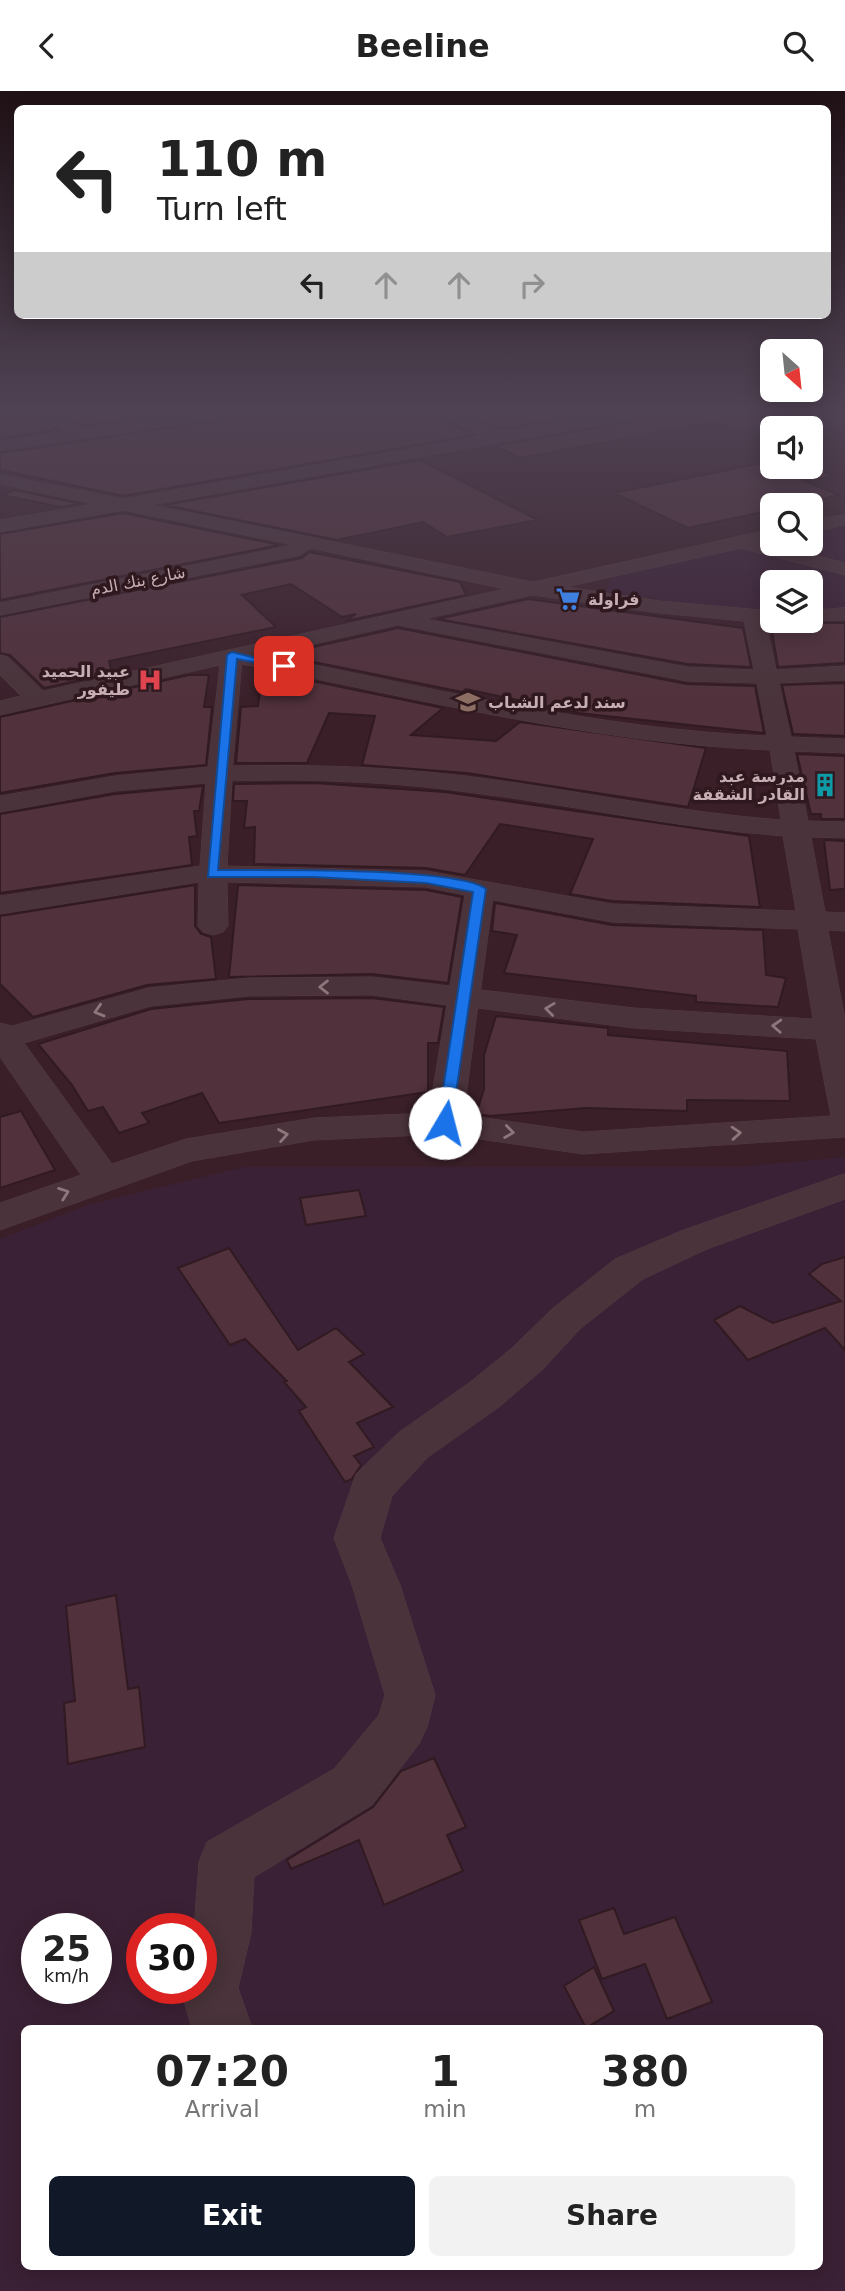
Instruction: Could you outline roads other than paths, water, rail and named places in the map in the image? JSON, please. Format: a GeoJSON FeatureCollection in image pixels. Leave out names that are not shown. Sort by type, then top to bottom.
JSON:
{"type":"FeatureCollection","features":[{"type":"Feature","properties":{"kind":"street"},"geometry":{"type":"LineString","coordinates":[[0,526],[97,509]]}},
{"type":"Feature","properties":{"kind":"street"},"geometry":{"type":"LineString","coordinates":[[135,509],[530,588],[760,618]]}},
{"type":"Feature","properties":{"kind":"street"},"geometry":{"type":"LineString","coordinates":[[823,524],[845,520]]}},
{"type":"Feature","properties":{"kind":"street"},"geometry":{"type":"LineString","coordinates":[[0,708],[760,538]]}},
{"type":"Feature","properties":{"kind":"street"},"geometry":{"type":"LineString","coordinates":[[742,542],[845,569]]}},
{"type":"Feature","properties":{"kind":"street","name":"شارع بنك الدم"},"geometry":{"type":"LineString","coordinates":[[1,608],[317,545]]}},
{"type":"Feature","properties":{"kind":"street"},"geometry":{"type":"LineString","coordinates":[[823,616],[845,614]]}},
{"type":"Feature","properties":{"kind":"street"},"geometry":{"type":"LineString","coordinates":[[391,620],[687,674],[765,677],[845,673]]}},
{"type":"Feature","properties":{"kind":"street"},"geometry":{"type":"LineString","coordinates":[[764,633],[765,677],[781,745],[810,920],[838,1030],[845,1111]]}},
{"type":"Feature","properties":{"kind":"street"},"geometry":{"type":"LineString","coordinates":[[232,655],[570,722],[691,740],[845,746]]}},
{"type":"Feature","properties":{"kind":"street"},"geometry":{"type":"LineString","coordinates":[[213,926],[212,874],[232,655]]}},
{"type":"Feature","properties":{"kind":"street"},"geometry":{"type":"LineString","coordinates":[[0,662],[38,700]]}},
{"type":"Feature","properties":{"kind":"street"},"geometry":{"type":"LineString","coordinates":[[0,804],[40,795],[147,779],[328,772],[467,784],[624,810],[796,831],[845,830]]}},
{"type":"Feature","properties":{"kind":"street"},"geometry":{"type":"LineString","coordinates":[[0,905],[62,893],[212,874],[313,874],[426,879],[612,913],[845,922]]}},
{"type":"Feature","properties":{"kind":"street"},"geometry":{"type":"LineString","coordinates":[[445,1123],[480,889]]}},
{"type":"Feature","properties":{"kind":"street"},"geometry":{"type":"LineString","coordinates":[[103,1179],[1,1037],[148,997],[248,987],[372,986],[634,1018],[838,1030]]}},
{"type":"Feature","properties":{"kind":"street"},"geometry":{"type":"LineString","coordinates":[[0,1217],[186,1151],[301,1132],[445,1123],[583,1143],[845,1126]]}},
{"type":"Feature","properties":{"kind":"street"},"geometry":{"type":"LineString","coordinates":[[221,2025],[209,1988],[222,1933],[227,1863],[353,1787],[401,1727],[404,1717],[410,1695],[376,1585],[357,1538],[372,1487],[413,1445],[484,1395],[527,1359],[566,1319],[629,1269],[694,1240],[845,1186]]}},
{"type":"Feature","properties":{"kind":"place","name":"فراولة"},"geometry":{"type":"Point","coordinates":[568,599]}},
{"type":"Feature","properties":{"kind":"place","name":"عبيد الحميد طيفور"},"geometry":{"type":"Point","coordinates":[150,680]}},
{"type":"Feature","properties":{"kind":"place","name":"سند لدعم الشباب"},"geometry":{"type":"Point","coordinates":[468,702]}},
{"type":"Feature","properties":{"kind":"place","name":"مدرسة عبد القادر الشقفة"},"geometry":{"type":"Point","coordinates":[825,785]}}]}
